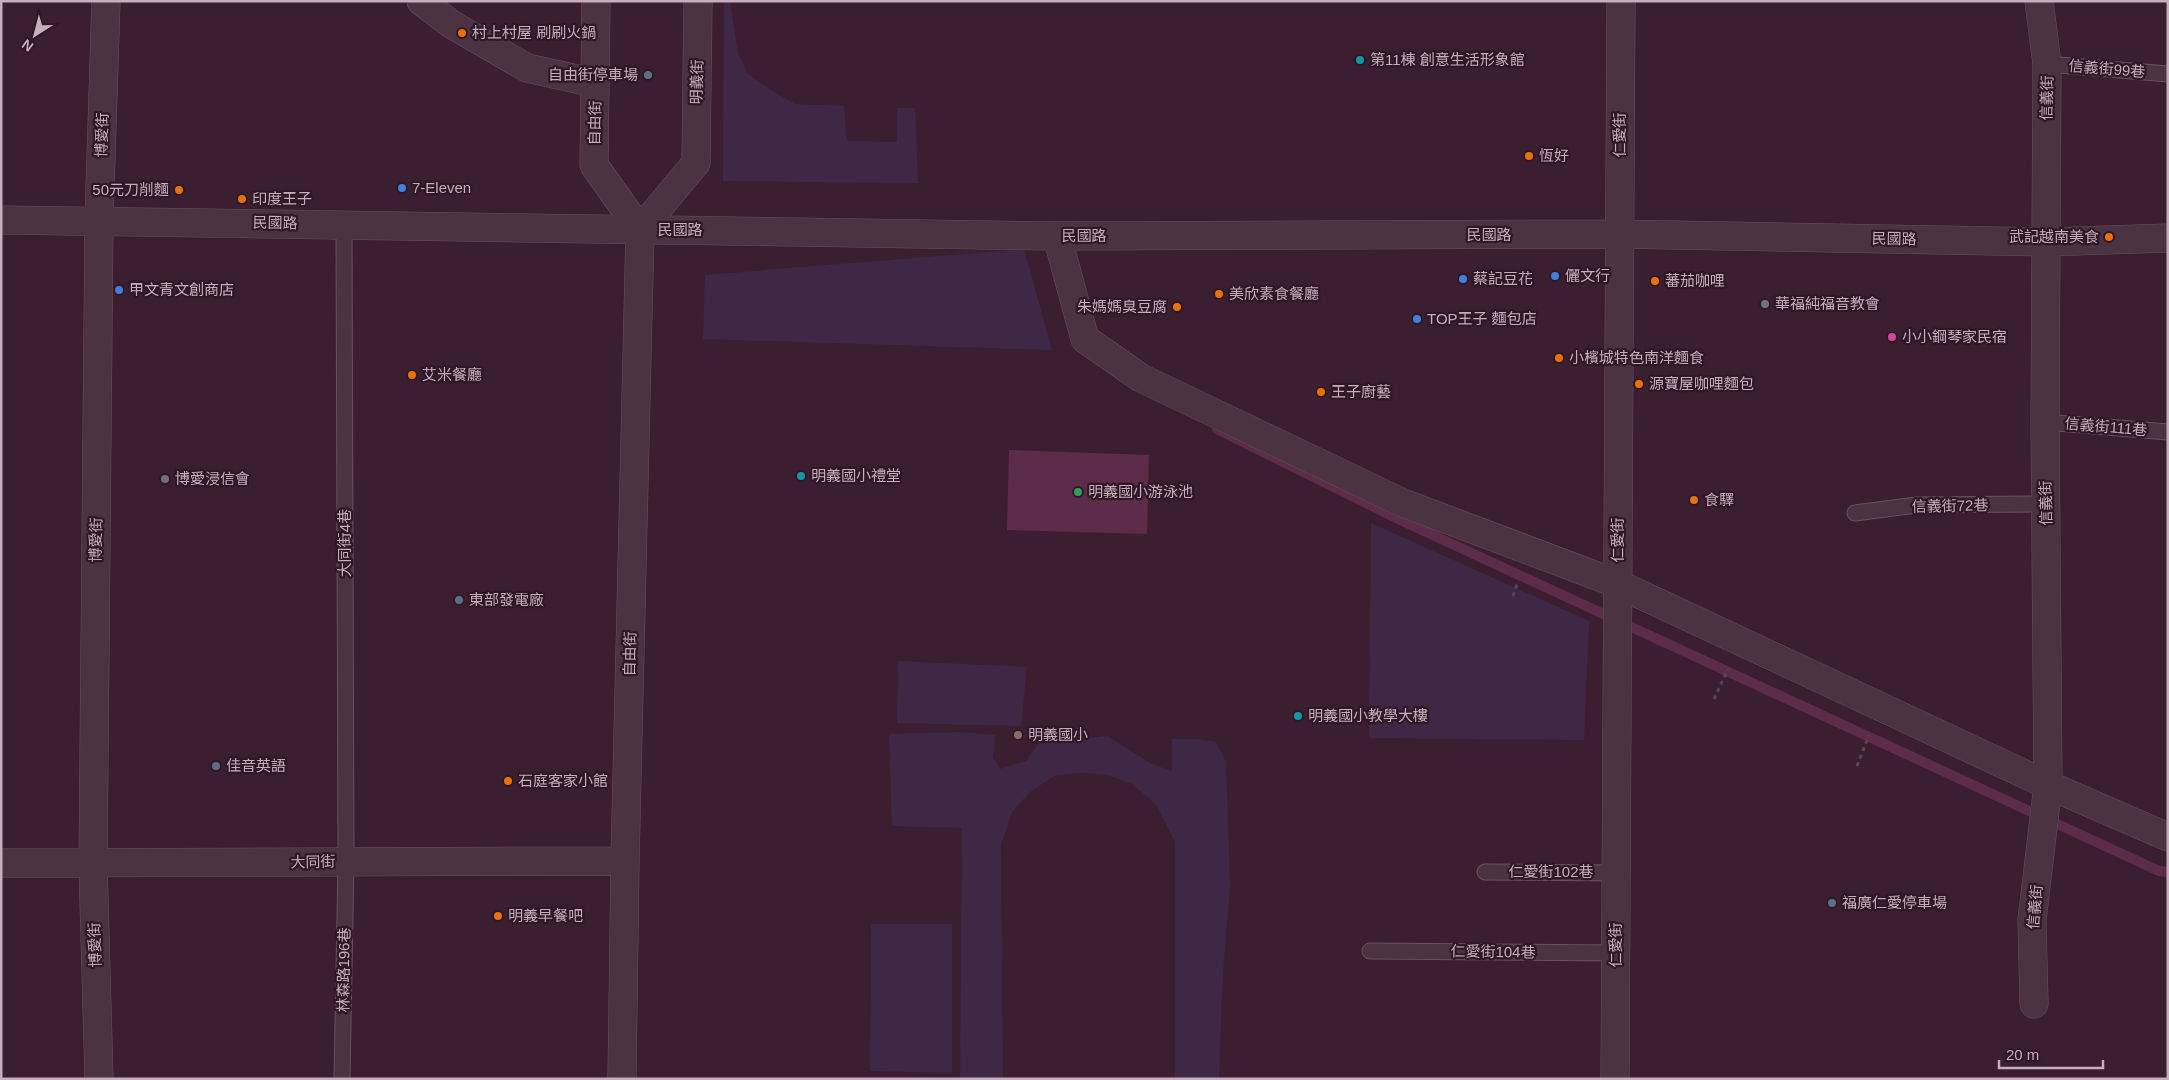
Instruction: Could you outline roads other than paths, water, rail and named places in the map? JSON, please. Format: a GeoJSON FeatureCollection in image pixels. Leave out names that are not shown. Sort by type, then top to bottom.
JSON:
{"type":"FeatureCollection","features":[{"type":"Feature","properties":{"kind":"street","name":"博愛街"},"geometry":{"type":"LineString","coordinates":[[99,1079],[93,864],[99,220],[106,1]]}},
{"type":"Feature","properties":{"kind":"street"},"geometry":{"type":"LineString","coordinates":[[421,1],[451,24],[527,68],[595,83]]}},
{"type":"Feature","properties":{"kind":"street","name":"自由街"},"geometry":{"type":"LineString","coordinates":[[596,1],[594,165],[640,230],[625,861],[622,1079]]}},
{"type":"Feature","properties":{"kind":"street","name":"明義街"},"geometry":{"type":"LineString","coordinates":[[640,230],[696,163],[698,1]]}},
{"type":"Feature","properties":{"kind":"street","name":"仁愛街"},"geometry":{"type":"LineString","coordinates":[[1615,1079],[1621,1]]}},
{"type":"Feature","properties":{"kind":"street","name":"信義街"},"geometry":{"type":"LineString","coordinates":[[2034,1004],[2032,920],[2047,795],[2045,242],[2047,64],[2039,1]]}},
{"type":"Feature","properties":{"kind":"street","name":"民國路"},"geometry":{"type":"LineString","coordinates":[[1,220],[1057,236],[1619,234],[2045,242],[2168,238]]}},
{"type":"Feature","properties":{"kind":"street"},"geometry":{"type":"LineString","coordinates":[[1057,236],[1085,339],[1141,378],[1403,503],[1618,595],[2047,795],[2168,837]]}},
{"type":"Feature","properties":{"kind":"street","name":"大同街"},"geometry":{"type":"LineString","coordinates":[[1,863],[625,861]]}},
{"type":"Feature","properties":{"kind":"lane","name":"信義街99巷"},"geometry":{"type":"LineString","coordinates":[[2047,64],[2168,74]]}},
{"type":"Feature","properties":{"kind":"lane","name":"大同街4巷"},"geometry":{"type":"LineString","coordinates":[[344,225],[346,861]]}},
{"type":"Feature","properties":{"kind":"lane","name":"信義街111巷"},"geometry":{"type":"LineString","coordinates":[[2045,422],[2168,432]]}},
{"type":"Feature","properties":{"kind":"lane","name":"信義街72巷"},"geometry":{"type":"LineString","coordinates":[[1855,513],[1916,505],[2046,504]]}},
{"type":"Feature","properties":{"kind":"lane","name":"林森路196巷"},"geometry":{"type":"LineString","coordinates":[[342,1079],[346,861]]}},
{"type":"Feature","properties":{"kind":"lane","name":"仁愛街102巷"},"geometry":{"type":"LineString","coordinates":[[1485,872],[1617,873]]}},
{"type":"Feature","properties":{"kind":"lane","name":"仁愛街104巷"},"geometry":{"type":"LineString","coordinates":[[1370,951],[1616,953]]}},
{"type":"Feature","properties":{"kind":"waterway"},"geometry":{"type":"LineString","coordinates":[[1217,429],[1396,518],[2159,871],[2168,872]]}},
{"type":"Feature","properties":{"kind":"place","name":"村上村屋 刷刷火鍋"},"geometry":{"type":"Point","coordinates":[462,33]}},
{"type":"Feature","properties":{"kind":"place","name":"第11棟 創意生活形象館"},"geometry":{"type":"Point","coordinates":[1360,60]}},
{"type":"Feature","properties":{"kind":"place","name":"自由街停車場"},"geometry":{"type":"Point","coordinates":[648,75]}},
{"type":"Feature","properties":{"kind":"place","name":"恆好"},"geometry":{"type":"Point","coordinates":[1529,156]}},
{"type":"Feature","properties":{"kind":"place","name":"7-Eleven"},"geometry":{"type":"Point","coordinates":[402,188]}},
{"type":"Feature","properties":{"kind":"place","name":"50元刀削麵"},"geometry":{"type":"Point","coordinates":[179,190]}},
{"type":"Feature","properties":{"kind":"place","name":"印度王子"},"geometry":{"type":"Point","coordinates":[242,199]}},
{"type":"Feature","properties":{"kind":"place","name":"武記越南美食"},"geometry":{"type":"Point","coordinates":[2109,237]}},
{"type":"Feature","properties":{"kind":"place","name":"儷文行"},"geometry":{"type":"Point","coordinates":[1555,276]}},
{"type":"Feature","properties":{"kind":"place","name":"蔡記豆花"},"geometry":{"type":"Point","coordinates":[1463,279]}},
{"type":"Feature","properties":{"kind":"place","name":"蕃茄咖哩"},"geometry":{"type":"Point","coordinates":[1655,281]}},
{"type":"Feature","properties":{"kind":"place","name":"甲文青文創商店"},"geometry":{"type":"Point","coordinates":[119,290]}},
{"type":"Feature","properties":{"kind":"place","name":"美欣素食餐廳"},"geometry":{"type":"Point","coordinates":[1219,294]}},
{"type":"Feature","properties":{"kind":"place","name":"華福純福音教會"},"geometry":{"type":"Point","coordinates":[1765,304]}},
{"type":"Feature","properties":{"kind":"place","name":"朱媽媽臭豆腐"},"geometry":{"type":"Point","coordinates":[1177,307]}},
{"type":"Feature","properties":{"kind":"place","name":"TOP王子 麵包店"},"geometry":{"type":"Point","coordinates":[1417,319]}},
{"type":"Feature","properties":{"kind":"place","name":"小小鋼琴家民宿"},"geometry":{"type":"Point","coordinates":[1892,337]}},
{"type":"Feature","properties":{"kind":"place","name":"小檳城特色南洋麵食"},"geometry":{"type":"Point","coordinates":[1559,358]}},
{"type":"Feature","properties":{"kind":"place","name":"艾米餐廳"},"geometry":{"type":"Point","coordinates":[412,375]}},
{"type":"Feature","properties":{"kind":"place","name":"源寶屋咖哩麵包"},"geometry":{"type":"Point","coordinates":[1639,384]}},
{"type":"Feature","properties":{"kind":"place","name":"王子廚藝"},"geometry":{"type":"Point","coordinates":[1321,392]}},
{"type":"Feature","properties":{"kind":"place","name":"明義國小禮堂"},"geometry":{"type":"Point","coordinates":[801,476]}},
{"type":"Feature","properties":{"kind":"place","name":"博愛浸信會"},"geometry":{"type":"Point","coordinates":[165,479]}},
{"type":"Feature","properties":{"kind":"place","name":"明義國小游泳池"},"geometry":{"type":"Point","coordinates":[1078,492]}},
{"type":"Feature","properties":{"kind":"place","name":"食驛"},"geometry":{"type":"Point","coordinates":[1694,500]}},
{"type":"Feature","properties":{"kind":"place","name":"東部發電廠"},"geometry":{"type":"Point","coordinates":[459,600]}},
{"type":"Feature","properties":{"kind":"place","name":"明義國小教學大樓"},"geometry":{"type":"Point","coordinates":[1298,716]}},
{"type":"Feature","properties":{"kind":"place","name":"明義國小"},"geometry":{"type":"Point","coordinates":[1018,735]}},
{"type":"Feature","properties":{"kind":"place","name":"佳音英語"},"geometry":{"type":"Point","coordinates":[216,766]}},
{"type":"Feature","properties":{"kind":"place","name":"石庭客家小館"},"geometry":{"type":"Point","coordinates":[508,781]}},
{"type":"Feature","properties":{"kind":"place","name":"福廣仁愛停車場"},"geometry":{"type":"Point","coordinates":[1832,903]}},
{"type":"Feature","properties":{"kind":"place","name":"明義早餐吧"},"geometry":{"type":"Point","coordinates":[498,916]}}]}
